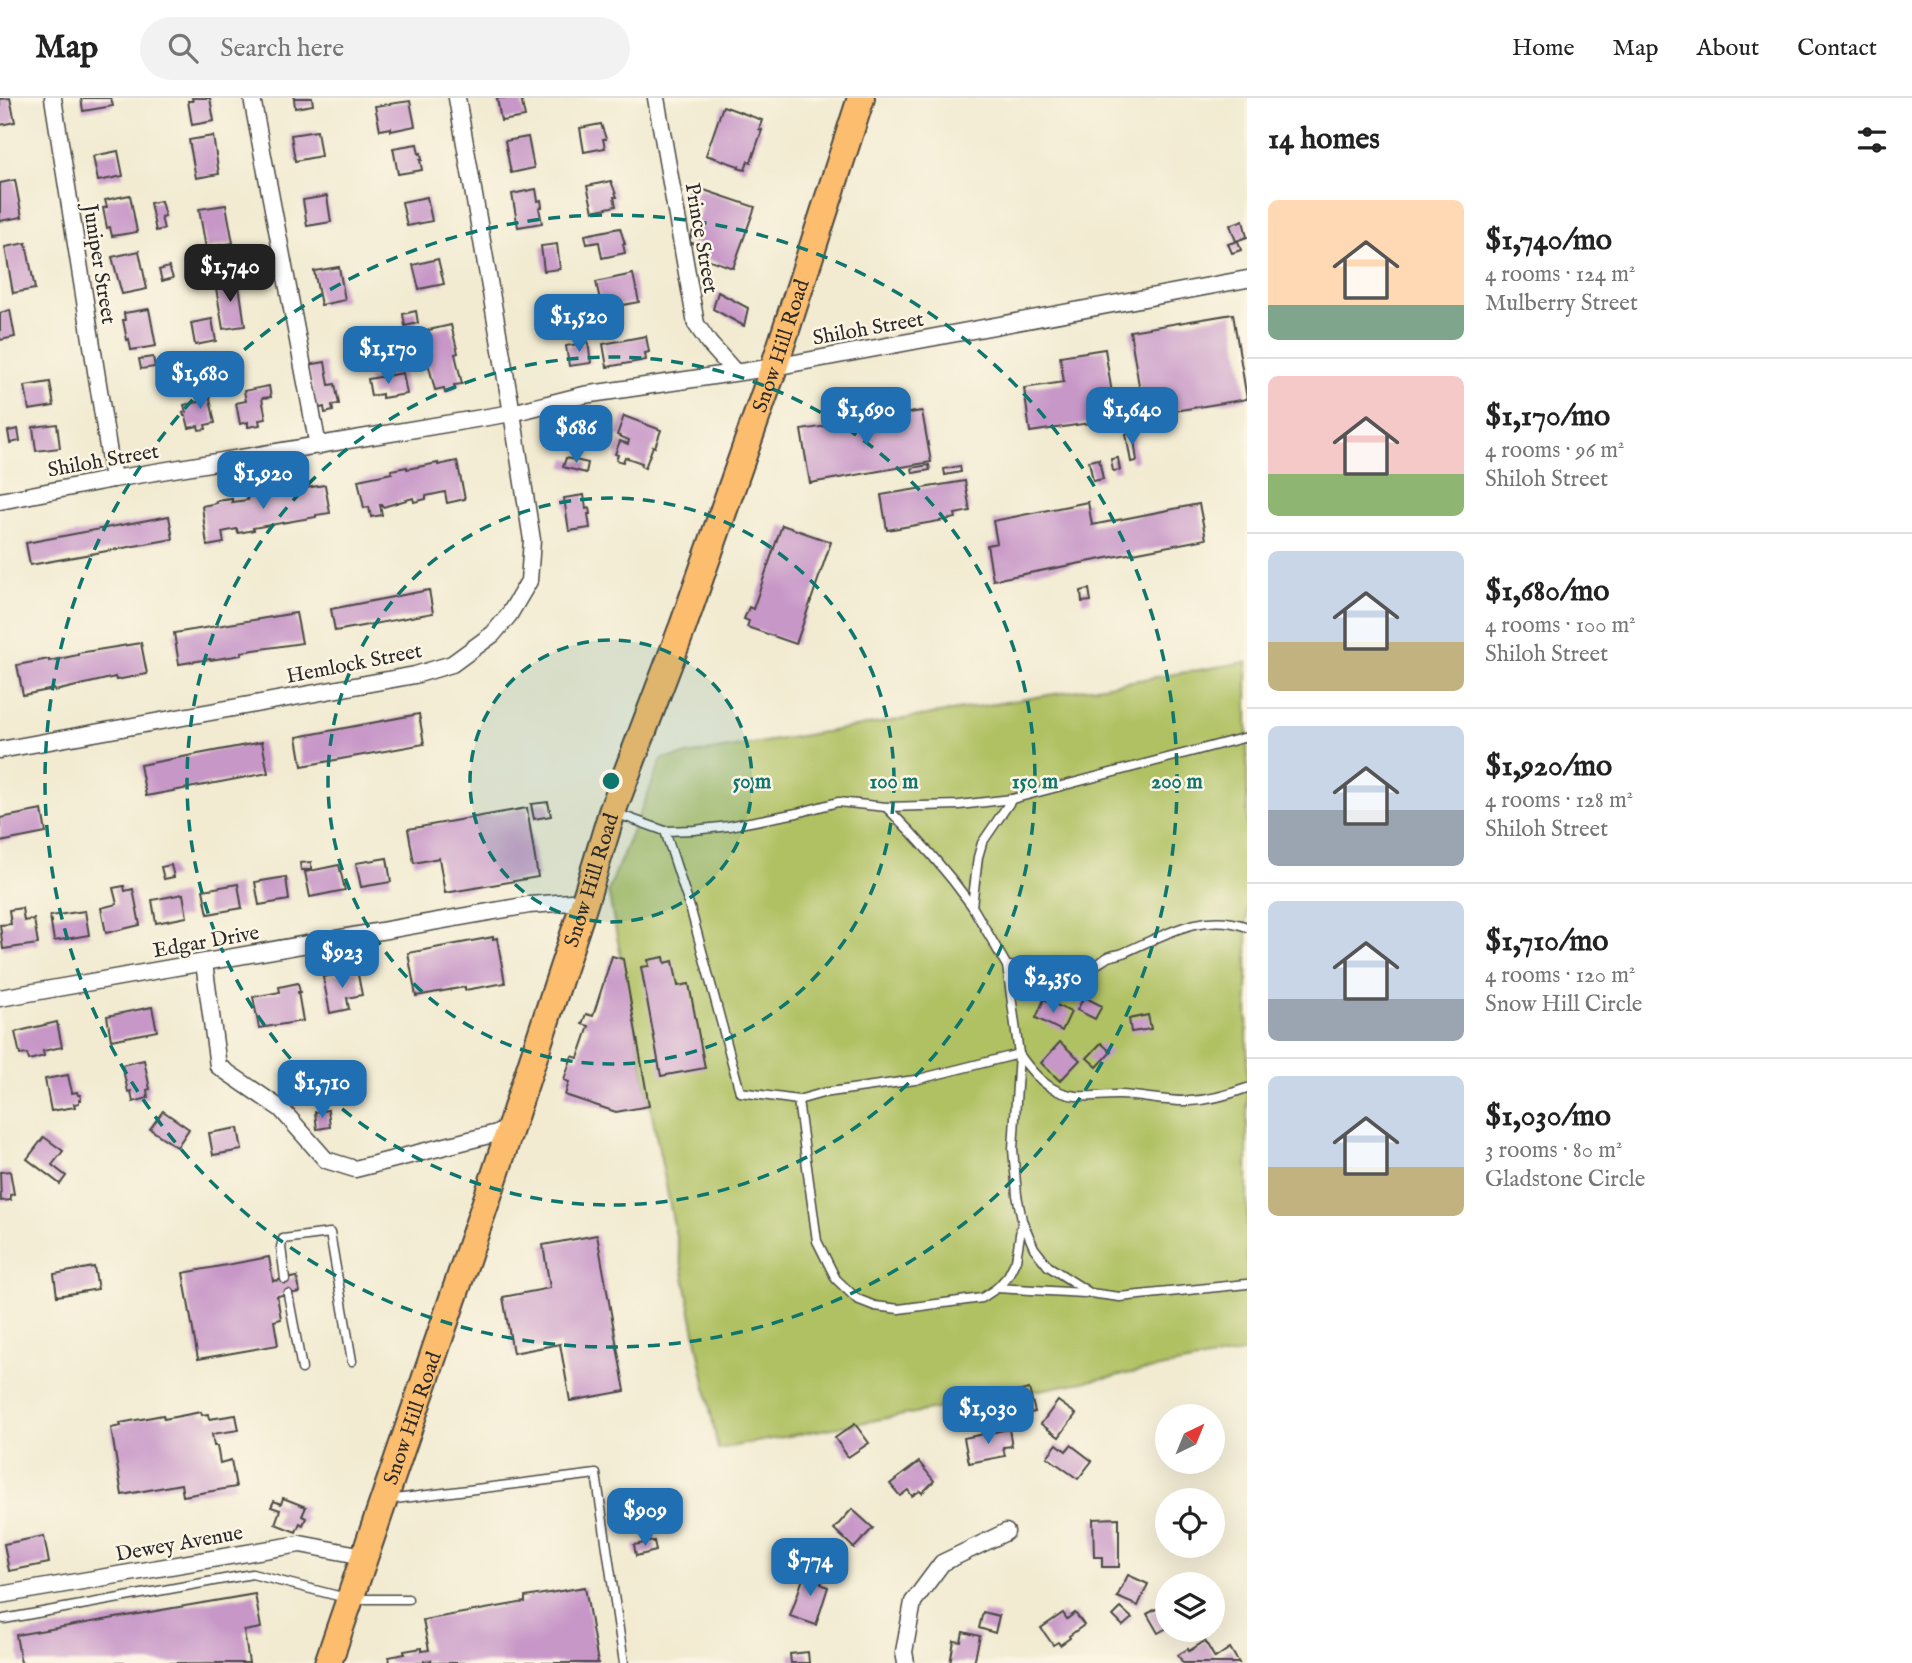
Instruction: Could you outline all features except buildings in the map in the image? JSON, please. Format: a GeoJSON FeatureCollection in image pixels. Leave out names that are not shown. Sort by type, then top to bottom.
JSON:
{"type":"FeatureCollection","features":[{"type":"Feature","properties":{"kind":"main road","name":"Snow Hill Road"},"geometry":{"type":"LineString","coordinates":[[328,1663],[509,1130],[612,812],[683,626],[774,366],[861,98]]}},
{"type":"Feature","properties":{"kind":"street","name":"Juniper Street"},"geometry":{"type":"LineString","coordinates":[[53,98],[113,479]]}},
{"type":"Feature","properties":{"kind":"street"},"geometry":{"type":"LineString","coordinates":[[252,98],[318,446]]}},
{"type":"Feature","properties":{"kind":"street","name":"Hemlock Street"},"geometry":{"type":"LineString","coordinates":[[0,750],[415,676],[452,664],[493,634],[509,615],[529,581],[532,541],[457,98]]}},
{"type":"Feature","properties":{"kind":"street","name":"Prince Street"},"geometry":{"type":"LineString","coordinates":[[656,98],[696,324],[735,372]]}},
{"type":"Feature","properties":{"kind":"street","name":"Shiloh Street"},"geometry":{"type":"LineString","coordinates":[[0,501],[113,479],[512,413],[584,395],[774,366],[1247,279]]}},
{"type":"Feature","properties":{"kind":"street","name":"Edgar Drive"},"geometry":{"type":"LineString","coordinates":[[0,998],[529,905],[585,901]]}},
{"type":"Feature","properties":{"kind":"street"},"geometry":{"type":"LineString","coordinates":[[204,963],[218,1066],[281,1109],[326,1160],[355,1169],[509,1130]]}},
{"type":"Feature","properties":{"kind":"street"},"geometry":{"type":"LineString","coordinates":[[906,1663],[904,1652],[913,1602],[942,1563],[1006,1532]]}},
{"type":"Feature","properties":{"kind":"street","name":"Dewey Avenue"},"geometry":{"type":"LineString","coordinates":[[0,1595],[300,1544],[364,1556]]}},
{"type":"Feature","properties":{"kind":"lane"},"geometry":{"type":"LineString","coordinates":[[612,812],[665,831],[729,826],[838,802],[886,807],[959,805],[1012,799],[1247,737]]}},
{"type":"Feature","properties":{"kind":"lane"},"geometry":{"type":"LineString","coordinates":[[972,906],[982,843],[1012,799]]}},
{"type":"Feature","properties":{"kind":"lane"},"geometry":{"type":"LineString","coordinates":[[886,807],[950,875],[972,906],[1007,966],[1018,1054],[1013,1149],[1022,1220],[1034,1248],[1048,1266],[1090,1293]]}},
{"type":"Feature","properties":{"kind":"lane"},"geometry":{"type":"LineString","coordinates":[[665,831],[692,914],[740,1092],[798,1100],[823,1093],[915,1080],[1018,1054]]}},
{"type":"Feature","properties":{"kind":"lane"},"geometry":{"type":"LineString","coordinates":[[1007,966],[1057,969],[1095,965],[1183,926],[1204,922],[1236,923],[1247,927]]}},
{"type":"Feature","properties":{"kind":"lane"},"geometry":{"type":"LineString","coordinates":[[1018,1054],[1034,1075],[1052,1088],[1087,1098],[1108,1095],[1188,1101],[1220,1098],[1247,1088]]}},
{"type":"Feature","properties":{"kind":"lane"},"geometry":{"type":"LineString","coordinates":[[798,1100],[817,1241],[836,1279],[858,1299],[875,1306],[899,1309],[982,1298],[1008,1276],[1016,1260],[1022,1220]]}},
{"type":"Feature","properties":{"kind":"lane"},"geometry":{"type":"LineString","coordinates":[[285,1279],[281,1247],[283,1239],[330,1233],[352,1361]]}},
{"type":"Feature","properties":{"kind":"lane"},"geometry":{"type":"LineString","coordinates":[[997,1287],[1120,1297],[1247,1284]]}},
{"type":"Feature","properties":{"kind":"lane"},"geometry":{"type":"LineString","coordinates":[[288,1294],[302,1369]]}},
{"type":"Feature","properties":{"kind":"lane"},"geometry":{"type":"LineString","coordinates":[[384,1500],[596,1474],[624,1663]]}},
{"type":"Feature","properties":{"kind":"lane"},"geometry":{"type":"LineString","coordinates":[[4,1619],[252,1574],[349,1599],[408,1599]]}},
{"type":"Feature","properties":{"kind":"green space"},"geometry":{"type":"Polygon","coordinates":[[[1247,662],[1247,1352],[718,1449],[608,891],[662,759],[1247,662]]]}}]}
